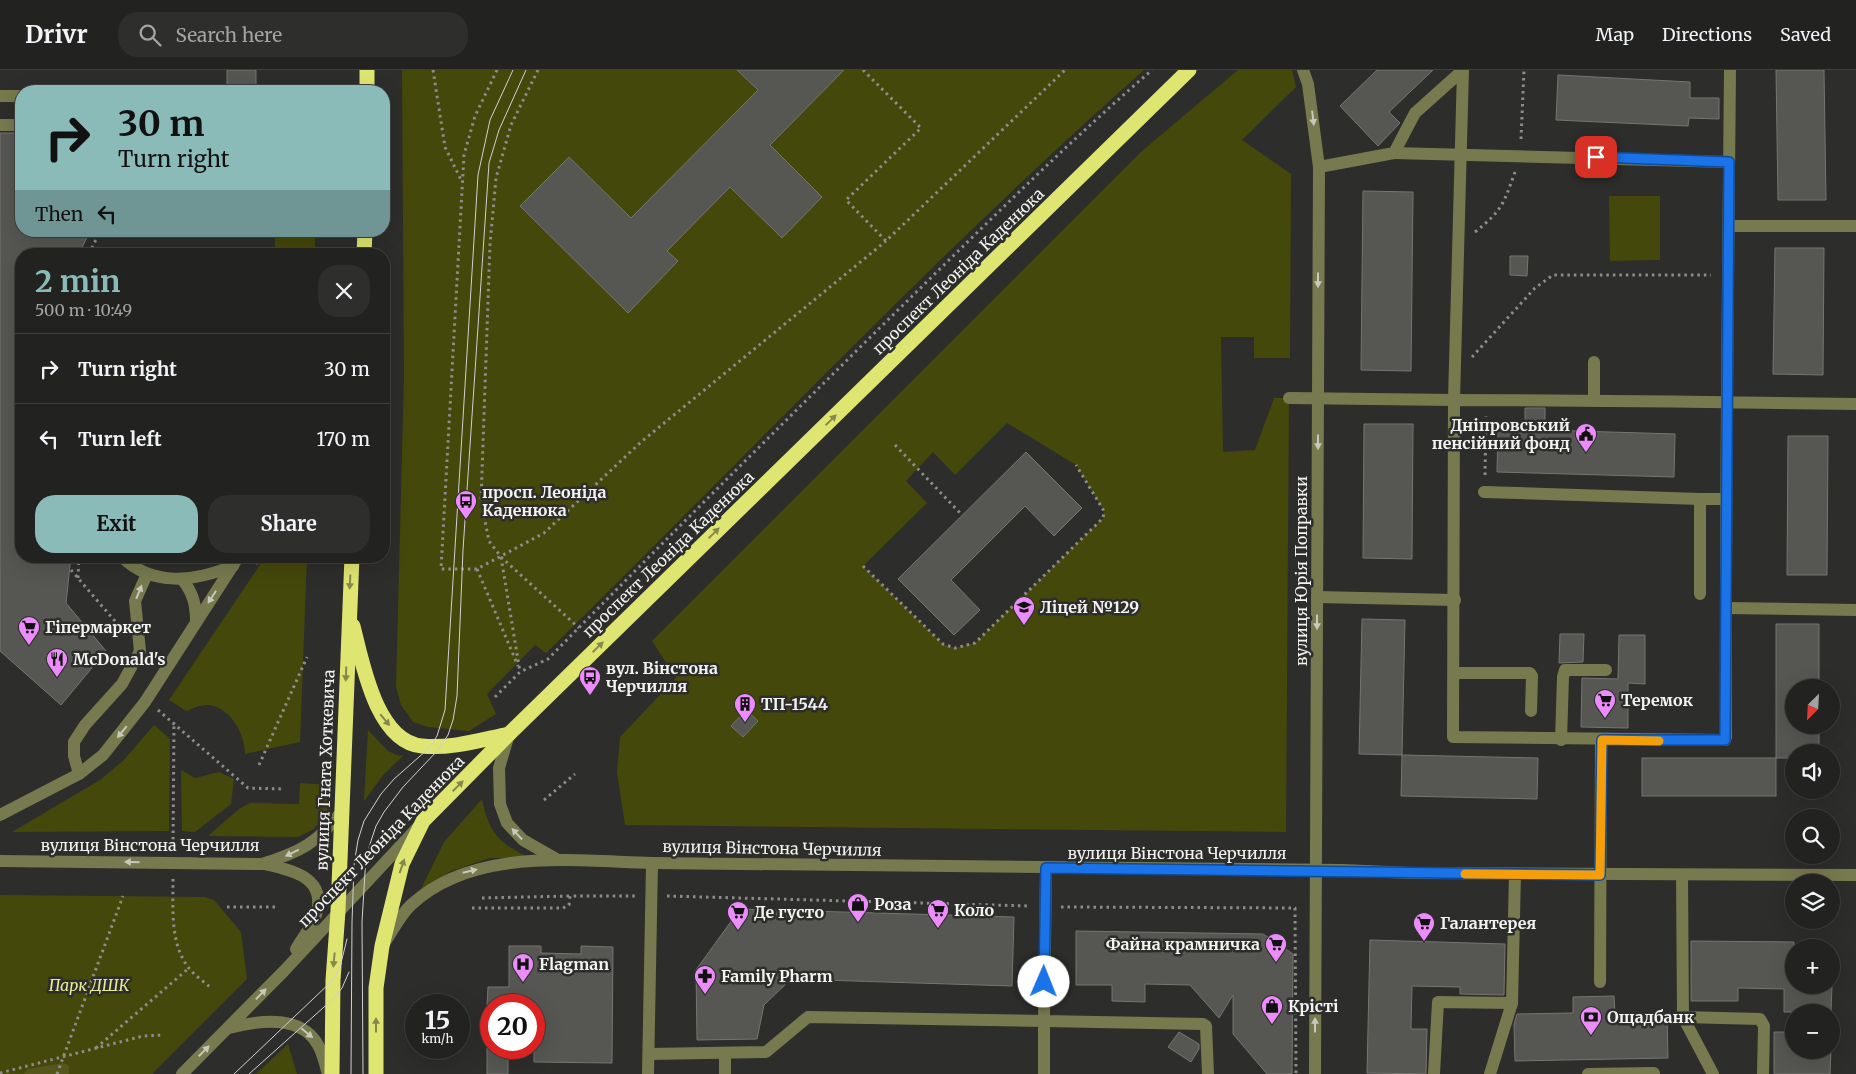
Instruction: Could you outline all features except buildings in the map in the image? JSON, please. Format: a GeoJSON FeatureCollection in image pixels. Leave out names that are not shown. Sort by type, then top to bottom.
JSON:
{"type":"FeatureCollection","features":[{"type":"Feature","properties":{"kind":"highway"},"geometry":{"type":"LineString","coordinates":[[367,70],[367,85]]}},
{"type":"Feature","properties":{"kind":"highway","name":"проспект Леоніда Каденюка"},"geometry":{"type":"LineString","coordinates":[[424,820],[509,734],[1189,70]]}},
{"type":"Feature","properties":{"kind":"highway","name":"вулиця Гната Хоткевича"},"geometry":{"type":"LineString","coordinates":[[332,1074],[333,980],[338,911],[352,563]]}},
{"type":"Feature","properties":{"kind":"highway"},"geometry":{"type":"LineString","coordinates":[[349,608],[366,680],[379,712],[402,738],[420,746],[453,746],[509,734]]}},
{"type":"Feature","properties":{"kind":"highway"},"geometry":{"type":"LineString","coordinates":[[376,1074],[376,988],[382,946],[402,864],[424,820]]}},
{"type":"Feature","properties":{"kind":"street","name":"вулиця Юрія Поправки"},"geometry":{"type":"LineString","coordinates":[[1303,70],[1308,84],[1319,167],[1315,1074]]}},
{"type":"Feature","properties":{"kind":"street"},"geometry":{"type":"LineString","coordinates":[[1394,153],[1414,113],[1463,70]]}},
{"type":"Feature","properties":{"kind":"street"},"geometry":{"type":"LineString","coordinates":[[1463,70],[1454,400],[1455,600],[1453,737],[1560,740],[1725,740],[1730,70]]}},
{"type":"Feature","properties":{"kind":"street"},"geometry":{"type":"LineString","coordinates":[[0,96],[15,96]]}},
{"type":"Feature","properties":{"kind":"street"},"geometry":{"type":"LineString","coordinates":[[0,126],[15,125]]}},
{"type":"Feature","properties":{"kind":"street"},"geometry":{"type":"LineString","coordinates":[[1319,167],[1394,153],[1461,153],[1729,162]]}},
{"type":"Feature","properties":{"kind":"street"},"geometry":{"type":"LineString","coordinates":[[1728,226],[1856,226]]}},
{"type":"Feature","properties":{"kind":"street"},"geometry":{"type":"LineString","coordinates":[[1594,362],[1594,401]]}},
{"type":"Feature","properties":{"kind":"street"},"geometry":{"type":"LineString","coordinates":[[1289,398],[1856,404]]}},
{"type":"Feature","properties":{"kind":"street"},"geometry":{"type":"LineString","coordinates":[[1484,492],[1726,499]]}},
{"type":"Feature","properties":{"kind":"street"},"geometry":{"type":"LineString","coordinates":[[1700,498],[1700,594]]}},
{"type":"Feature","properties":{"kind":"street"},"geometry":{"type":"LineString","coordinates":[[128,563],[147,574],[182,580],[206,577],[232,563]]}},
{"type":"Feature","properties":{"kind":"street"},"geometry":{"type":"LineString","coordinates":[[0,815],[80,774],[103,755],[144,702],[235,563]]}},
{"type":"Feature","properties":{"kind":"street"},"geometry":{"type":"LineString","coordinates":[[80,774],[74,756],[74,742],[85,725],[122,684],[140,651],[135,601],[147,574]]}},
{"type":"Feature","properties":{"kind":"street"},"geometry":{"type":"LineString","coordinates":[[182,580],[191,591],[196,605],[196,622]]}},
{"type":"Feature","properties":{"kind":"street"},"geometry":{"type":"LineString","coordinates":[[1317,597],[1455,600]]}},
{"type":"Feature","properties":{"kind":"street"},"geometry":{"type":"LineString","coordinates":[[1726,608],[1856,610]]}},
{"type":"Feature","properties":{"kind":"street"},"geometry":{"type":"LineString","coordinates":[[1560,740],[1563,677],[1566,670],[1606,670]]}},
{"type":"Feature","properties":{"kind":"street"},"geometry":{"type":"LineString","coordinates":[[1454,673],[1530,673],[1532,676],[1531,711]]}},
{"type":"Feature","properties":{"kind":"street","name":"вулиця Вінстона Черчилля"},"geometry":{"type":"LineString","coordinates":[[509,734],[499,768],[500,804],[507,823],[523,840],[558,860]]}},
{"type":"Feature","properties":{"kind":"street"},"geometry":{"type":"LineString","coordinates":[[1600,982],[1602,740]]}},
{"type":"Feature","properties":{"kind":"street","name":"вулиця Вінстона Черчилля"},"geometry":{"type":"LineString","coordinates":[[0,861],[262,864],[289,855],[313,842],[328,830],[342,811]]}},
{"type":"Feature","properties":{"kind":"street","name":"проспект Леоніда Каденюка"},"geometry":{"type":"LineString","coordinates":[[182,1074],[284,970],[424,820]]}},
{"type":"Feature","properties":{"kind":"street","name":"вулиця Вінстона Черчилля"},"geometry":{"type":"LineString","coordinates":[[382,946],[411,905],[456,874],[507,863],[558,860],[652,863],[1600,875],[1856,875]]}},
{"type":"Feature","properties":{"kind":"street"},"geometry":{"type":"LineString","coordinates":[[648,1074],[652,863]]}},
{"type":"Feature","properties":{"kind":"street"},"geometry":{"type":"LineString","coordinates":[[262,864],[305,876],[314,885],[318,898],[316,915],[284,970]]}},
{"type":"Feature","properties":{"kind":"street"},"geometry":{"type":"LineString","coordinates":[[1044,1074],[1046,868]]}},
{"type":"Feature","properties":{"kind":"street"},"geometry":{"type":"LineString","coordinates":[[1490,1074],[1512,1002],[1515,874]]}},
{"type":"Feature","properties":{"kind":"street"},"geometry":{"type":"LineString","coordinates":[[1682,875],[1683,1017],[1712,1074]]}},
{"type":"Feature","properties":{"kind":"street"},"geometry":{"type":"LineString","coordinates":[[1434,1074],[1438,1002],[1512,1002]]}},
{"type":"Feature","properties":{"kind":"street"},"geometry":{"type":"LineString","coordinates":[[649,1054],[766,1052],[808,1017],[1203,1024],[1206,1026],[1208,1034],[1208,1074]]}},
{"type":"Feature","properties":{"kind":"street"},"geometry":{"type":"LineString","coordinates":[[1683,1017],[1760,1018],[1764,1026],[1763,1074]]}},
{"type":"Feature","properties":{"kind":"street"},"geometry":{"type":"LineString","coordinates":[[227,1029],[254,1021],[280,1023],[299,1028],[310,1035],[318,1045],[328,1074]]}},
{"type":"Feature","properties":{"kind":"street"},"geometry":{"type":"LineString","coordinates":[[725,1053],[725,1074]]}},
{"type":"Feature","properties":{"kind":"street"},"geometry":{"type":"LineString","coordinates":[[1588,1074],[1654,1073]]}},
{"type":"Feature","properties":{"kind":"path"},"geometry":{"type":"LineString","coordinates":[[433,70],[445,147],[462,182]]}},
{"type":"Feature","properties":{"kind":"path"},"geometry":{"type":"LineString","coordinates":[[497,70],[475,116],[464,155],[441,568],[477,569],[544,533],[641,442],[886,241],[1065,70]]}},
{"type":"Feature","properties":{"kind":"path"},"geometry":{"type":"LineString","coordinates":[[538,70],[511,125],[496,178],[490,244],[481,501],[489,541],[501,557],[579,628]]}},
{"type":"Feature","properties":{"kind":"path"},"geometry":{"type":"LineString","coordinates":[[863,70],[921,128],[846,200],[886,241]]}},
{"type":"Feature","properties":{"kind":"path"},"geometry":{"type":"LineString","coordinates":[[495,697],[520,672],[548,659],[936,273],[1044,168],[1152,70]]}},
{"type":"Feature","properties":{"kind":"path"},"geometry":{"type":"LineString","coordinates":[[1455,376],[1536,288],[1553,275],[1729,275]]}},
{"type":"Feature","properties":{"kind":"path"},"geometry":{"type":"LineString","coordinates":[[1484,492],[1487,400]]}},
{"type":"Feature","properties":{"kind":"path"},"geometry":{"type":"LineString","coordinates":[[895,445],[962,515]]}},
{"type":"Feature","properties":{"kind":"path"},"geometry":{"type":"LineString","coordinates":[[863,566],[943,644],[955,648],[975,643],[1103,518],[1104,511],[1076,465]]}},
{"type":"Feature","properties":{"kind":"path"},"geometry":{"type":"LineString","coordinates":[[501,557],[520,672]]}},
{"type":"Feature","properties":{"kind":"path"},"geometry":{"type":"LineString","coordinates":[[78,578],[79,563]]}},
{"type":"Feature","properties":{"kind":"path"},"geometry":{"type":"LineString","coordinates":[[477,569],[520,672]]}},
{"type":"Feature","properties":{"kind":"path"},"geometry":{"type":"LineString","coordinates":[[71,570],[140,651]]}},
{"type":"Feature","properties":{"kind":"path"},"geometry":{"type":"LineString","coordinates":[[258,765],[307,657]]}},
{"type":"Feature","properties":{"kind":"path"},"geometry":{"type":"LineString","coordinates":[[144,702],[174,722],[248,788],[283,789]]}},
{"type":"Feature","properties":{"kind":"path"},"geometry":{"type":"LineString","coordinates":[[174,722],[173,863],[175,934],[180,952],[189,968],[211,988]]}},
{"type":"Feature","properties":{"kind":"path"},"geometry":{"type":"LineString","coordinates":[[544,800],[575,774]]}},
{"type":"Feature","properties":{"kind":"path"},"geometry":{"type":"LineString","coordinates":[[57,1074],[123,896]]}},
{"type":"Feature","properties":{"kind":"path"},"geometry":{"type":"LineString","coordinates":[[472,908],[563,908],[569,905],[570,896]]}},
{"type":"Feature","properties":{"kind":"path"},"geometry":{"type":"LineString","coordinates":[[482,898],[651,896],[1037,906]]}},
{"type":"Feature","properties":{"kind":"path"},"geometry":{"type":"LineString","coordinates":[[227,907],[279,907]]}},
{"type":"Feature","properties":{"kind":"path"},"geometry":{"type":"LineString","coordinates":[[1057,907],[1295,908],[1296,1074]]}},
{"type":"Feature","properties":{"kind":"path"},"geometry":{"type":"LineString","coordinates":[[96,1048],[189,968]]}},
{"type":"Feature","properties":{"kind":"path"},"geometry":{"type":"LineString","coordinates":[[0,1073],[143,1036],[164,1035]]}},
{"type":"Feature","properties":{"kind":"green space"},"geometry":{"type":"Polygon","coordinates":[[[402,70],[1144,70],[1066,140],[915,284],[546,653],[535,645],[487,694],[496,714],[469,731],[428,727],[413,722],[401,705],[396,687],[404,376],[402,70]]]}},
{"type":"Feature","properties":{"kind":"green space","name":"Ліцей №129"},"geometry":{"type":"Polygon","coordinates":[[[1238,70],[1292,70],[1296,87],[1242,140],[1291,174],[1290,358],[1254,358],[1254,337],[1221,337],[1223,452],[1255,450],[1274,398],[1289,398],[1286,832],[625,825],[617,772],[620,737],[676,678],[652,641],[1142,151],[1238,70]],[[1007,423],[955,475],[933,452],[906,481],[927,503],[863,566],[943,644],[955,648],[975,643],[1103,518],[1104,511],[1076,465],[1007,423]]]}},
{"type":"Feature","properties":{"kind":"green space"},"geometry":{"type":"Polygon","coordinates":[[[1609,196],[1660,196],[1660,260],[1610,261],[1609,196]]]}},
{"type":"Feature","properties":{"kind":"green space"},"geometry":{"type":"Polygon","coordinates":[[[275,237],[315,237],[315,248],[275,248],[275,237]]]}},
{"type":"Feature","properties":{"kind":"green space"},"geometry":{"type":"Polygon","coordinates":[[[261,563],[307,563],[300,742],[245,754],[239,729],[222,710],[206,705],[186,711],[169,700],[261,563]]]}},
{"type":"Feature","properties":{"kind":"green space"},"geometry":{"type":"Polygon","coordinates":[[[154,725],[170,739],[169,831],[12,832],[100,780],[123,761],[154,725]]]}},
{"type":"Feature","properties":{"kind":"green space"},"geometry":{"type":"Polygon","coordinates":[[[368,730],[388,751],[399,756],[404,755],[384,774],[364,801],[368,730]]]}},
{"type":"Feature","properties":{"kind":"green space"},"geometry":{"type":"Polygon","coordinates":[[[181,770],[195,778],[219,772],[234,779],[231,804],[195,832],[182,831],[181,770]]]}},
{"type":"Feature","properties":{"kind":"green space"},"geometry":{"type":"Polygon","coordinates":[[[300,783],[331,785],[331,806],[322,821],[312,830],[298,837],[208,836],[239,809],[250,803],[299,804],[300,783]]]}},
{"type":"Feature","properties":{"kind":"green space"},"geometry":{"type":"Polygon","coordinates":[[[482,799],[492,829],[504,843],[532,859],[490,858],[451,871],[418,895],[444,842],[482,799]]]}},
{"type":"Feature","properties":{"kind":"green space","name":"Парк ДШК"},"geometry":{"type":"Polygon","coordinates":[[[0,895],[205,897],[214,900],[241,932],[247,979],[152,1074],[0,1074],[0,895]]]}},
{"type":"Feature","properties":{"kind":"green space"},"geometry":{"type":"Polygon","coordinates":[[[288,1044],[297,1074],[256,1074],[288,1044]]]}},
{"type":"Feature","properties":{"kind":"shaded area"},"geometry":{"type":"Polygon","coordinates":[[[64,1063],[69,1066],[69,1074],[24,1074],[28,1069],[64,1063]]]}},
{"type":"Feature","properties":{"kind":"tram line"},"geometry":{"type":"LineString","coordinates":[[351,1074],[352,922],[354,865],[358,840],[364,821],[381,794],[394,779],[428,749],[437,736],[445,710],[478,175],[490,120],[513,70]]}},
{"type":"Feature","properties":{"kind":"tram line"},"geometry":{"type":"LineString","coordinates":[[363,1074],[362,922],[366,856],[376,826],[384,812],[403,787],[438,750],[448,735],[457,696],[463,550],[489,163],[499,130],[526,70]]}},
{"type":"Feature","properties":{"kind":"tram line"},"geometry":{"type":"LineString","coordinates":[[234,1074],[333,980],[340,967],[347,939]]}},
{"type":"Feature","properties":{"kind":"tram line"},"geometry":{"type":"LineString","coordinates":[[249,1074],[333,999],[342,988],[349,972]]}},
{"type":"Feature","properties":{"kind":"slow traffic"},"geometry":{"type":"LineString","coordinates":[[1465,874],[1600,875],[1602,740],[1659,741]]}},
{"type":"Feature","properties":{"kind":"place","name":"Дніпровський пенсійний фонд"},"geometry":{"type":"Point","coordinates":[1586,453]}},
{"type":"Feature","properties":{"kind":"place","name":"просп. Леоніда Каденюка"},"geometry":{"type":"Point","coordinates":[466,520]}},
{"type":"Feature","properties":{"kind":"place","name":"Ліцей №129"},"geometry":{"type":"Point","coordinates":[1024,626]}},
{"type":"Feature","properties":{"kind":"place","name":"Гіпермаркет"},"geometry":{"type":"Point","coordinates":[29,646]}},
{"type":"Feature","properties":{"kind":"place","name":"McDonald's"},"geometry":{"type":"Point","coordinates":[57,678]}},
{"type":"Feature","properties":{"kind":"place","name":"вул. Вінстона Черчилля"},"geometry":{"type":"Point","coordinates":[590,696]}},
{"type":"Feature","properties":{"kind":"place","name":"Теремок"},"geometry":{"type":"Point","coordinates":[1605,719]}},
{"type":"Feature","properties":{"kind":"place","name":"ТП-1544"},"geometry":{"type":"Point","coordinates":[745,723]}},
{"type":"Feature","properties":{"kind":"place","name":"Роза"},"geometry":{"type":"Point","coordinates":[858,923]}},
{"type":"Feature","properties":{"kind":"place","name":"Коло"},"geometry":{"type":"Point","coordinates":[938,929]}},
{"type":"Feature","properties":{"kind":"place","name":"Де густо"},"geometry":{"type":"Point","coordinates":[738,931]}},
{"type":"Feature","properties":{"kind":"place","name":"Галантерея"},"geometry":{"type":"Point","coordinates":[1424,942]}},
{"type":"Feature","properties":{"kind":"place","name":"Файна крамничка"},"geometry":{"type":"Point","coordinates":[1276,963]}},
{"type":"Feature","properties":{"kind":"place","name":"Flagman"},"geometry":{"type":"Point","coordinates":[523,983]}},
{"type":"Feature","properties":{"kind":"place","name":"Family Pharm"},"geometry":{"type":"Point","coordinates":[705,995]}},
{"type":"Feature","properties":{"kind":"place","name":"Крісті"},"geometry":{"type":"Point","coordinates":[1272,1025]}},
{"type":"Feature","properties":{"kind":"place","name":"Ощадбанк"},"geometry":{"type":"Point","coordinates":[1591,1036]}},
{"type":"Feature","properties":{"kind":"route"},"geometry":{"type":"LineString","coordinates":[[1044,982],[1046,868],[1342,870],[1410,874],[1600,875],[1602,740],[1725,740],[1729,162],[1596,157]]}}]}
